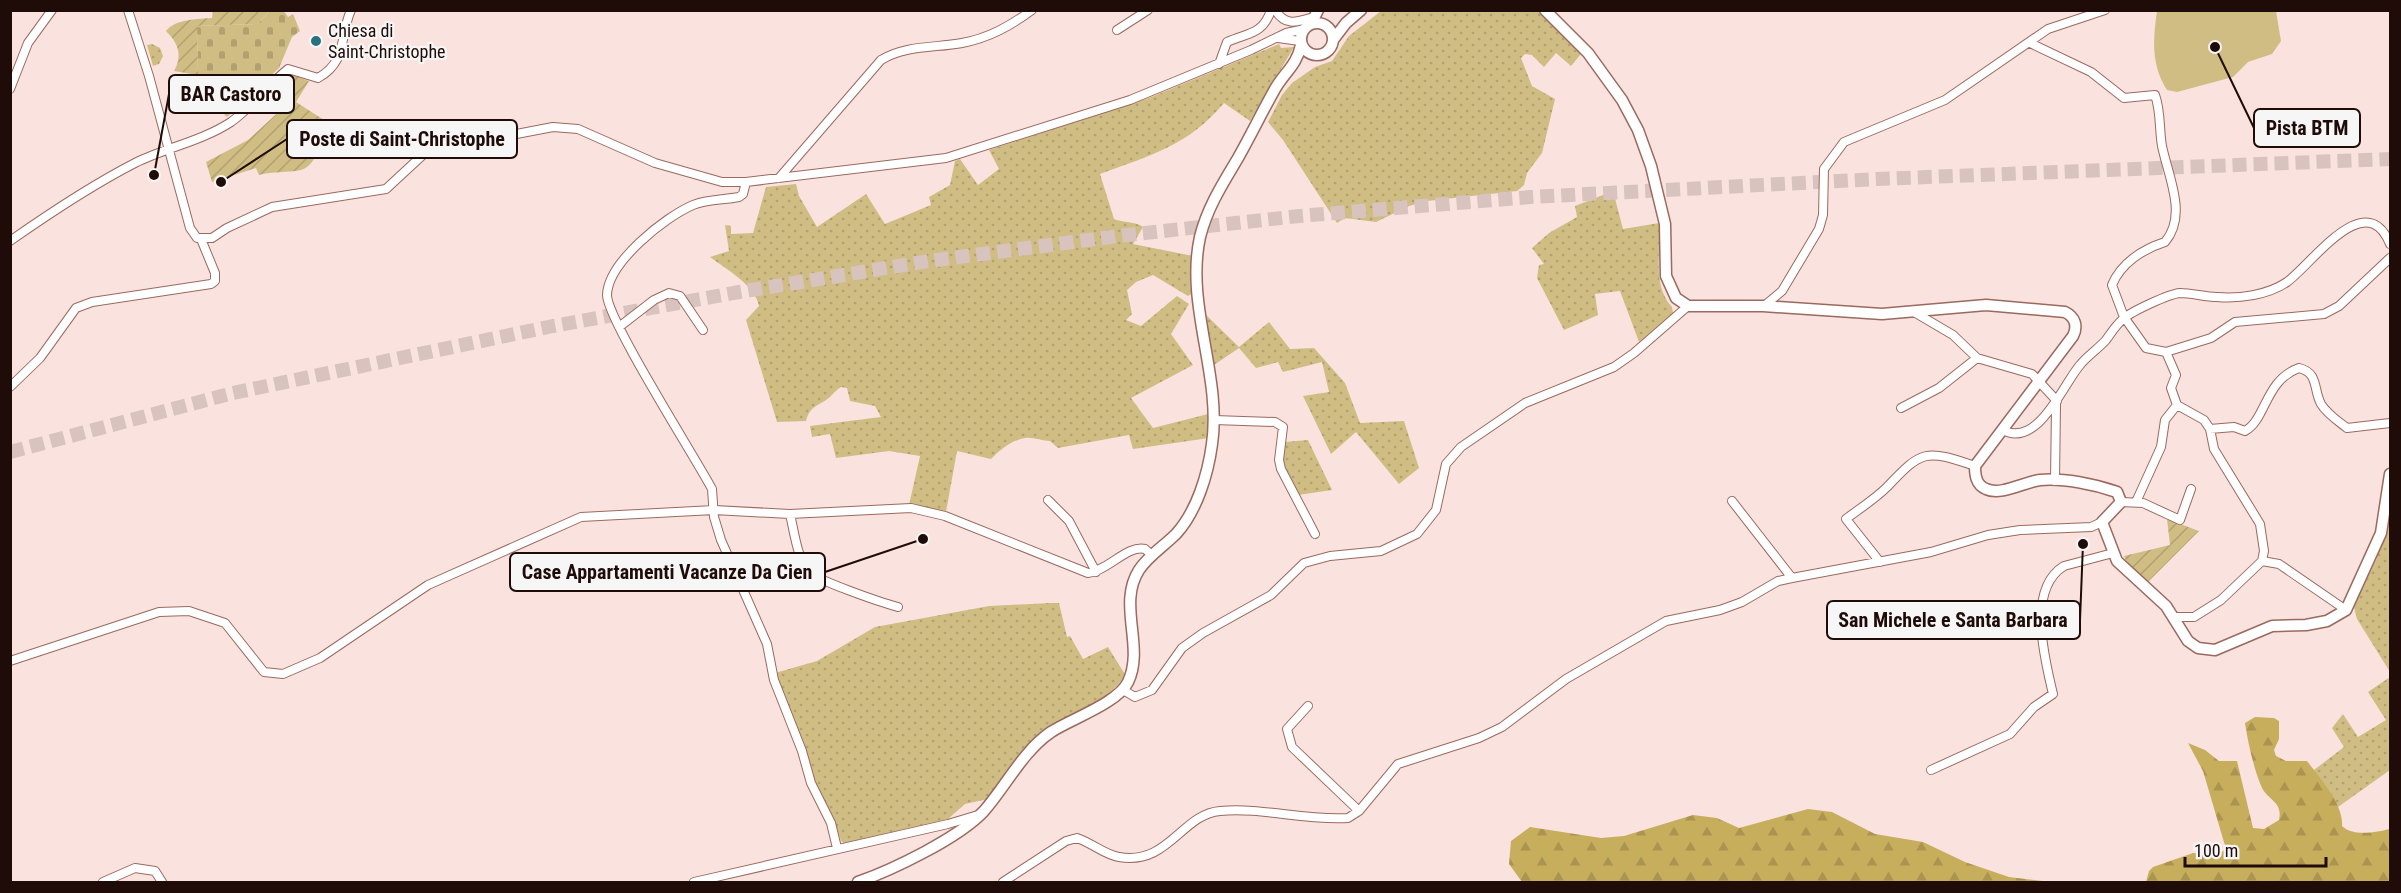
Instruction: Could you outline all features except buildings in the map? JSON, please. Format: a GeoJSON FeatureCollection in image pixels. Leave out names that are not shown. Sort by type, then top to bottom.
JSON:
{"type":"FeatureCollection","features":[{"type":"Feature","properties":{"kind":"street"},"geometry":{"type":"LineString","coordinates":[[10,89],[28,43],[52,10]]}},
{"type":"Feature","properties":{"kind":"street"},"geometry":{"type":"LineString","coordinates":[[128,10],[190,228],[197,238],[201,239],[212,238],[226,228],[272,207],[387,189],[427,151],[553,127],[567,126],[584,131],[655,163],[722,182],[746,182],[946,158],[1119,103],[1219,64],[1277,38],[1314,18]]}},
{"type":"Feature","properties":{"kind":"street"},"geometry":{"type":"LineString","coordinates":[[10,241],[41,219],[137,162],[230,122],[288,69],[318,78],[329,72],[337,61],[346,33],[345,24],[351,10]]}},
{"type":"Feature","properties":{"kind":"street"},"geometry":{"type":"LineString","coordinates":[[779,178],[881,60],[899,51],[985,38],[1002,30],[1032,10]]}},
{"type":"Feature","properties":{"kind":"street"},"geometry":{"type":"LineString","coordinates":[[1117,30],[1148,10]]}},
{"type":"Feature","properties":{"kind":"street"},"geometry":{"type":"LineString","coordinates":[[1219,64],[1227,42],[1259,30],[1273,10],[1283,21],[1290,23],[1314,18],[1327,26],[1333,40]]}},
{"type":"Feature","properties":{"kind":"street"},"geometry":{"type":"LineString","coordinates":[[1289,72],[1329,51],[1333,40],[1346,23],[1361,10]]}},
{"type":"Feature","properties":{"kind":"street"},"geometry":{"type":"LineString","coordinates":[[1545,10],[1588,53],[1622,100],[1638,130],[1651,166],[1665,225],[1667,282],[1676,298],[1688,306],[1763,306],[1856,314],[1914,312],[1986,305],[2069,314],[2075,322],[2075,332],[1975,466]]}},
{"type":"Feature","properties":{"kind":"street"},"geometry":{"type":"LineString","coordinates":[[1763,306],[1782,291],[1816,236],[1823,214],[1824,170],[1844,142],[1945,100],[2048,29],[2104,10]]}},
{"type":"Feature","properties":{"kind":"street"},"geometry":{"type":"LineString","coordinates":[[858,882],[950,837],[982,813],[1049,733],[1123,690],[1132,673],[1134,660],[1130,598],[1134,582],[1138,571],[1184,524],[1200,492],[1213,442],[1214,420],[1200,306],[1200,240],[1220,188],[1277,85],[1299,56],[1301,43],[1314,18]]}},
{"type":"Feature","properties":{"kind":"street"},"geometry":{"type":"LineString","coordinates":[[1327,26],[1346,23]]}},
{"type":"Feature","properties":{"kind":"street"},"geometry":{"type":"LineString","coordinates":[[1277,38],[1301,43],[1307,53],[1317,56]]}},
{"type":"Feature","properties":{"kind":"street"},"geometry":{"type":"LineString","coordinates":[[2030,43],[2091,72],[2124,98],[2156,95],[2162,145],[2175,197],[2175,223],[2165,242],[2140,252],[2116,276],[2112,285],[2124,317],[2146,348],[2166,352],[2211,338],[2235,322],[2324,314],[2339,306],[2391,258]]}},
{"type":"Feature","properties":{"kind":"street"},"geometry":{"type":"LineString","coordinates":[[746,182],[743,194],[738,197],[693,205],[628,252],[608,289],[609,306],[712,489],[721,540],[767,644],[774,680],[802,751],[810,783],[831,824],[837,849]]}},
{"type":"Feature","properties":{"kind":"street"},"geometry":{"type":"LineString","coordinates":[[2003,430],[2014,432],[2028,429],[2046,415],[2080,364],[2124,317],[2180,293],[2233,297],[2271,290],[2286,282],[2337,234],[2357,223],[2374,224],[2386,234],[2391,244]]}},
{"type":"Feature","properties":{"kind":"street"},"geometry":{"type":"LineString","coordinates":[[10,387],[40,358],[76,308],[92,302],[211,284],[215,281],[215,273],[201,239]]}},
{"type":"Feature","properties":{"kind":"street"},"geometry":{"type":"LineString","coordinates":[[619,327],[654,300],[669,293],[680,296],[702,330]]}},
{"type":"Feature","properties":{"kind":"street"},"geometry":{"type":"LineString","coordinates":[[1123,690],[1135,697],[1152,690],[1182,648],[1203,633],[1271,595],[1304,563],[1330,556],[1382,552],[1417,534],[1436,510],[1446,464],[1461,447],[1525,403],[1614,367],[1635,353],[1688,306]]}},
{"type":"Feature","properties":{"kind":"street"},"geometry":{"type":"LineString","coordinates":[[1914,312],[1953,335],[1977,358],[2024,370],[2057,401]]}},
{"type":"Feature","properties":{"kind":"street"},"geometry":{"type":"LineString","coordinates":[[2166,352],[2176,375],[2171,388],[2177,405],[2204,420],[2210,429],[2214,449],[2260,524],[2264,540],[2262,561],[2207,610],[2194,617],[2174,617]]}},
{"type":"Feature","properties":{"kind":"street"},"geometry":{"type":"LineString","coordinates":[[1901,408],[1939,388],[1977,358]]}},
{"type":"Feature","properties":{"kind":"street"},"geometry":{"type":"LineString","coordinates":[[2210,429],[2234,427],[2248,430],[2258,417],[2269,393],[2300,368],[2307,370],[2314,377],[2320,402],[2347,428],[2391,423]]}},
{"type":"Feature","properties":{"kind":"street"},"geometry":{"type":"LineString","coordinates":[[2055,481],[2057,401]]}},
{"type":"Feature","properties":{"kind":"street"},"geometry":{"type":"LineString","coordinates":[[2136,502],[2161,447],[2164,420],[2177,405]]}},
{"type":"Feature","properties":{"kind":"street"},"geometry":{"type":"LineString","coordinates":[[1214,420],[1275,422],[1283,427],[1279,460],[1281,469],[1315,534]]}},
{"type":"Feature","properties":{"kind":"street"},"geometry":{"type":"LineString","coordinates":[[1880,561],[1846,519],[1885,489],[1915,458],[1933,455],[1975,466]]}},
{"type":"Feature","properties":{"kind":"street"},"geometry":{"type":"LineString","coordinates":[[1975,466],[1979,484],[1992,491],[2039,480],[2055,481],[2109,489],[2117,492],[2121,502]]}},
{"type":"Feature","properties":{"kind":"street"},"geometry":{"type":"LineString","coordinates":[[2102,522],[2113,553],[2122,567],[2166,606],[2188,641],[2198,648],[2215,650],[2272,626],[2306,625],[2327,621],[2346,610],[2381,532],[2391,474]]}},
{"type":"Feature","properties":{"kind":"street"},"geometry":{"type":"LineString","coordinates":[[1009,882],[1066,841],[1077,838],[1114,856],[1131,858],[1166,846],[1191,824],[1217,811],[1343,818],[1359,811],[1398,764],[1479,738],[1502,727],[1566,679],[1666,621],[1720,610],[1742,602],[1778,582],[1792,578],[1931,552],[1988,535],[2020,530],[2091,527],[2102,522],[2121,502],[2136,502],[2180,520],[2191,489]]}},
{"type":"Feature","properties":{"kind":"street"},"geometry":{"type":"LineString","coordinates":[[1048,500],[1069,520],[1096,572]]}},
{"type":"Feature","properties":{"kind":"street"},"geometry":{"type":"LineString","coordinates":[[1732,501],[1792,578]]}},
{"type":"Feature","properties":{"kind":"street"},"geometry":{"type":"LineString","coordinates":[[10,661],[159,612],[189,611],[225,623],[264,672],[283,674],[320,658],[428,585],[582,517],[714,510],[790,514],[890,507],[921,510],[945,516],[1088,573],[1096,572],[1134,548],[1144,549],[1152,555]]}},
{"type":"Feature","properties":{"kind":"street"},"geometry":{"type":"LineString","coordinates":[[790,514],[804,564],[809,573],[856,594],[898,607]]}},
{"type":"Feature","properties":{"kind":"street"},"geometry":{"type":"LineString","coordinates":[[1931,770],[2010,734],[2034,707],[2053,694],[2040,619],[2049,585],[2058,570],[2064,566],[2113,553]]}},
{"type":"Feature","properties":{"kind":"street"},"geometry":{"type":"LineString","coordinates":[[2262,561],[2279,564],[2346,610]]}},
{"type":"Feature","properties":{"kind":"street"},"geometry":{"type":"LineString","coordinates":[[1308,706],[1287,729],[1292,747],[1359,811]]}},
{"type":"Feature","properties":{"kind":"street"},"geometry":{"type":"LineString","coordinates":[[694,882],[948,824],[982,813]]}},
{"type":"Feature","properties":{"kind":"street"},"geometry":{"type":"LineString","coordinates":[[103,882],[135,868],[155,871],[162,882]]}},
{"type":"Feature","properties":{"kind":"green space"},"geometry":{"type":"Polygon","coordinates":[[[213,10],[270,11],[257,24],[197,26],[198,75],[174,71],[179,54],[174,40],[166,31],[181,22],[212,18],[213,10]]]}},
{"type":"Feature","properties":{"kind":"green space"},"geometry":{"type":"Polygon","coordinates":[[[283,10],[288,17],[293,14],[300,31],[292,37],[279,68],[227,117],[198,89],[197,26],[257,24],[270,11],[283,10]]]}},
{"type":"Feature","properties":{"kind":"green space"},"geometry":{"type":"Polygon","coordinates":[[[1381,11],[1539,11],[1581,54],[1571,66],[1556,53],[1544,67],[1532,55],[1525,54],[1521,58],[1532,86],[1555,99],[1542,153],[1527,173],[1524,185],[1517,191],[1427,201],[1409,206],[1376,222],[1345,218],[1337,223],[1283,140],[1268,122],[1282,95],[1292,83],[1315,67],[1332,61],[1349,36],[1381,11]]]}},
{"type":"Feature","properties":{"kind":"green space"},"geometry":{"type":"Polygon","coordinates":[[[2157,11],[2276,11],[2281,41],[2272,54],[2248,62],[2233,77],[2177,92],[2167,90],[2158,71],[2154,52],[2157,11]]]}},
{"type":"Feature","properties":{"kind":"green space"},"geometry":{"type":"Polygon","coordinates":[[[152,44],[160,48],[163,56],[159,64],[153,66],[147,45],[152,44]]]}},
{"type":"Feature","properties":{"kind":"green space"},"geometry":{"type":"Polygon","coordinates":[[[1279,44],[1281,48],[1294,47],[1250,121],[1224,103],[1197,130],[1168,148],[1100,174],[1114,219],[1143,227],[1133,244],[1193,256],[1193,279],[1190,281],[1191,294],[1188,296],[1153,275],[1136,282],[1127,290],[1132,314],[1126,320],[1141,326],[1177,296],[1189,304],[1171,334],[1193,365],[1131,398],[1153,428],[1208,414],[1209,438],[1133,449],[1129,435],[1058,448],[1050,441],[1025,438],[1011,443],[991,459],[957,451],[946,512],[909,505],[920,456],[889,451],[836,458],[830,434],[812,437],[810,426],[881,417],[875,406],[850,401],[847,388],[841,387],[836,390],[813,409],[806,421],[777,422],[746,320],[759,306],[756,298],[746,284],[710,257],[729,251],[725,225],[731,226],[731,234],[753,233],[766,187],[796,184],[799,196],[817,227],[866,194],[885,224],[931,205],[929,197],[950,185],[955,161],[960,159],[978,185],[999,169],[989,150],[1149,98],[1279,44]]]}},
{"type":"Feature","properties":{"kind":"green space"},"geometry":{"type":"Polygon","coordinates":[[[290,74],[309,81],[296,102],[324,120],[316,156],[312,162],[301,170],[259,175],[256,168],[212,182],[206,162],[248,140],[284,107],[270,92],[290,74]]]}},
{"type":"Feature","properties":{"kind":"green space"},"geometry":{"type":"Polygon","coordinates":[[[1613,191],[1623,229],[1659,223],[1659,278],[1673,313],[1639,342],[1620,291],[1595,294],[1598,315],[1564,330],[1537,278],[1539,265],[1544,264],[1532,248],[1549,233],[1577,217],[1575,206],[1613,191]]]}},
{"type":"Feature","properties":{"kind":"green space"},"geometry":{"type":"Polygon","coordinates":[[[1205,314],[1239,347],[1269,322],[1290,349],[1314,348],[1345,383],[1360,423],[1404,421],[1419,468],[1399,484],[1356,432],[1331,454],[1303,396],[1329,392],[1322,362],[1283,372],[1278,362],[1256,368],[1239,348],[1211,367],[1205,314]]]}},
{"type":"Feature","properties":{"kind":"green space"},"geometry":{"type":"Polygon","coordinates":[[[1308,440],[1332,490],[1298,495],[1284,465],[1284,442],[1308,440]]]}},
{"type":"Feature","properties":{"kind":"green space"},"geometry":{"type":"Polygon","coordinates":[[[2390,511],[2390,672],[2357,619],[2354,607],[2377,558],[2390,511]]]}},
{"type":"Feature","properties":{"kind":"green space"},"geometry":{"type":"Polygon","coordinates":[[[2167,519],[2199,531],[2148,582],[2127,564],[2124,556],[2170,545],[2167,519]]]}},
{"type":"Feature","properties":{"kind":"green space"},"geometry":{"type":"Polygon","coordinates":[[[1059,603],[1067,637],[1070,636],[1083,659],[1108,647],[1126,676],[1109,694],[1047,729],[988,799],[965,804],[948,819],[844,843],[841,841],[833,816],[812,782],[775,673],[817,661],[875,627],[989,606],[1059,603]]]}},
{"type":"Feature","properties":{"kind":"green space"},"geometry":{"type":"Polygon","coordinates":[[[2390,677],[2390,770],[2338,807],[2314,770],[2344,747],[2332,728],[2343,714],[2358,737],[2386,720],[2368,692],[2390,677]]]}},
{"type":"Feature","properties":{"kind":"green space"},"geometry":{"type":"Polygon","coordinates":[[[2255,717],[2274,718],[2279,721],[2279,739],[2274,750],[2276,756],[2286,761],[2307,761],[2335,801],[2342,818],[2342,826],[2359,833],[2390,829],[2390,882],[2146,882],[2149,871],[2153,867],[2193,853],[2217,855],[2226,849],[2203,771],[2188,743],[2205,750],[2219,761],[2237,761],[2253,828],[2264,829],[2279,820],[2279,809],[2262,788],[2250,748],[2245,723],[2255,717]]]}},
{"type":"Feature","properties":{"kind":"green space"},"geometry":{"type":"Polygon","coordinates":[[[1808,809],[1832,812],[1875,834],[1923,842],[1965,862],[2009,877],[2051,882],[1522,882],[1509,864],[1511,841],[1530,827],[1601,838],[1624,836],[1693,815],[1717,818],[1739,828],[1808,809]]]}},
{"type":"Feature","properties":{"kind":"tunnel"},"geometry":{"type":"LineString","coordinates":[[10,452],[233,393],[553,326],[739,292],[929,261],[1118,236],[1299,216],[1531,197],[1877,179],[2390,159]]}},
{"type":"Feature","properties":{"kind":"place","name":"Chiesa di Saint-Christophe"},"geometry":{"type":"Point","coordinates":[316,41]}},
{"type":"Feature","properties":{"kind":"place","name":"Pista BTM"},"geometry":{"type":"Point","coordinates":[2215,47]}},
{"type":"Feature","properties":{"kind":"place","name":"BAR Castoro"},"geometry":{"type":"Point","coordinates":[154,175]}},
{"type":"Feature","properties":{"kind":"place","name":"Poste di Saint-Christophe"},"geometry":{"type":"Point","coordinates":[221,182]}},
{"type":"Feature","properties":{"kind":"place","name":"Case Appartamenti Vacanze Da Cien"},"geometry":{"type":"Point","coordinates":[923,539]}},
{"type":"Feature","properties":{"kind":"place","name":"San Michele e Santa Barbara"},"geometry":{"type":"Point","coordinates":[2083,544]}}]}
